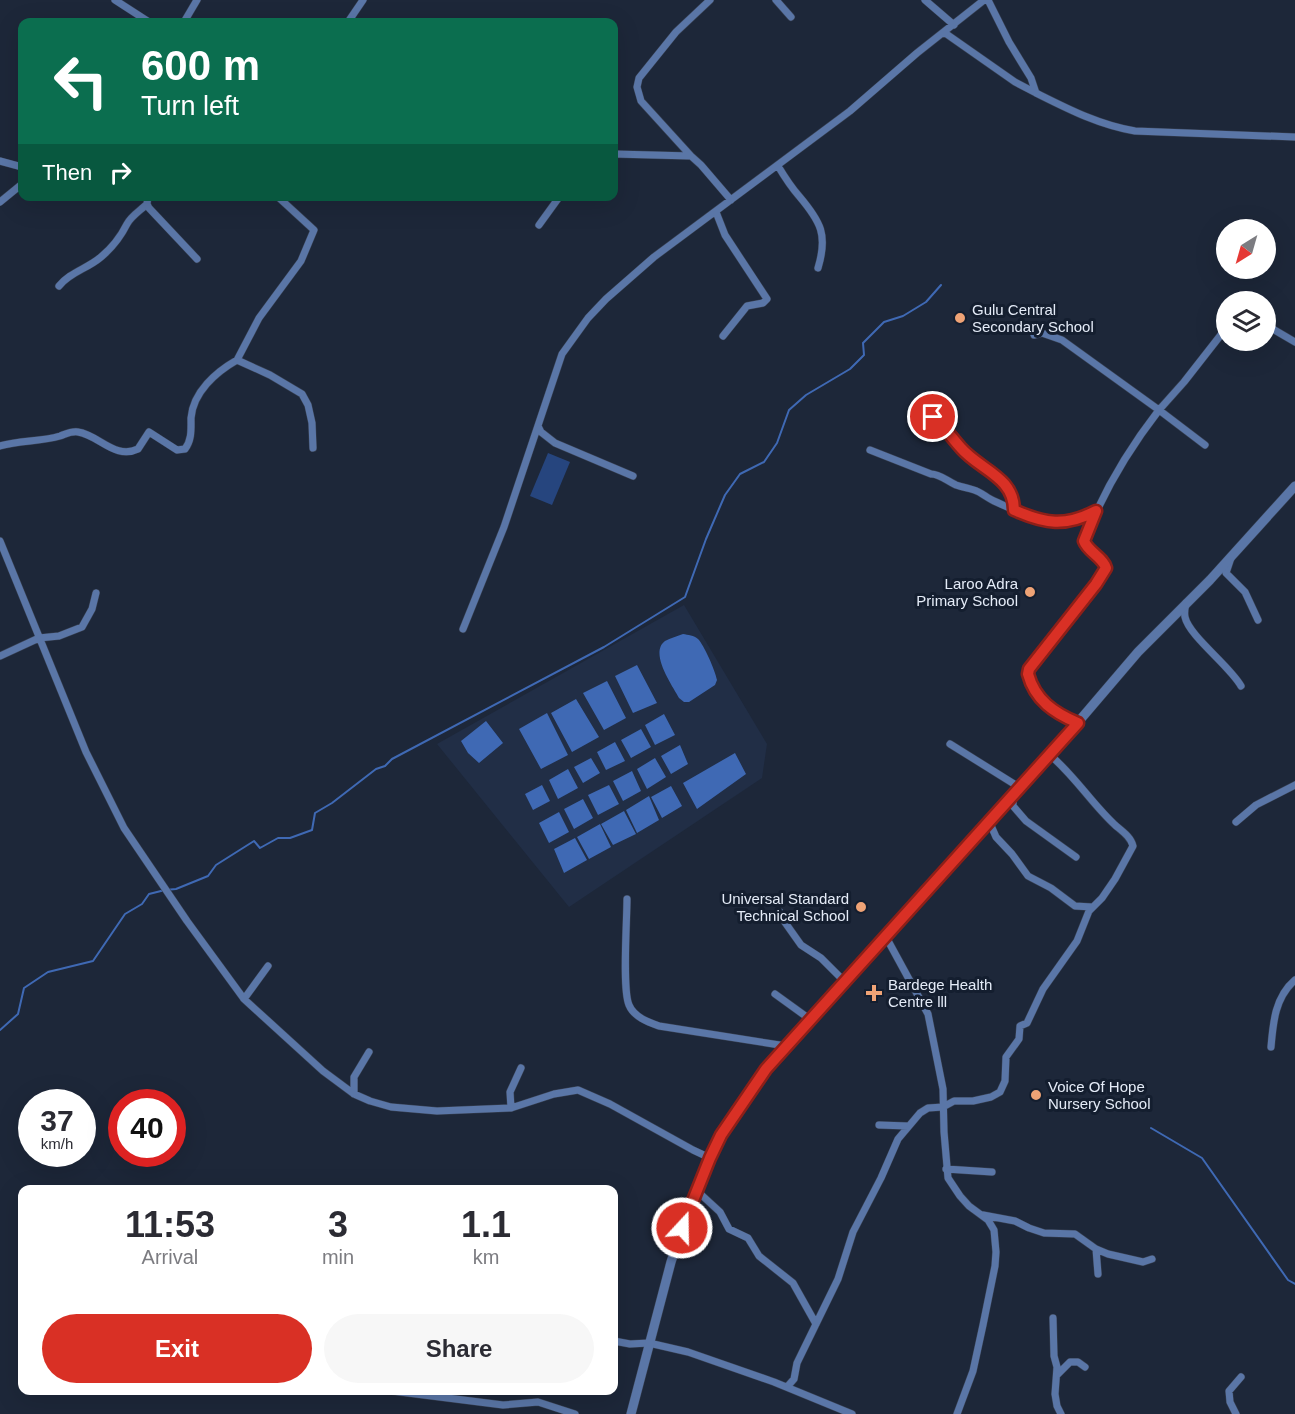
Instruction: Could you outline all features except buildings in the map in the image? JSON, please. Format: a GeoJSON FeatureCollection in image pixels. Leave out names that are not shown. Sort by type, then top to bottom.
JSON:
{"type":"FeatureCollection","features":[{"type":"Feature","properties":{"kind":"street"},"geometry":{"type":"LineString","coordinates":[[115,0],[143,18]]}},
{"type":"Feature","properties":{"kind":"street"},"geometry":{"type":"LineString","coordinates":[[186,18],[197,0]]}},
{"type":"Feature","properties":{"kind":"street"},"geometry":{"type":"LineString","coordinates":[[351,18],[363,0]]}},
{"type":"Feature","properties":{"kind":"street"},"geometry":{"type":"LineString","coordinates":[[710,0],[663,47],[639,78],[637,87],[641,101],[731,200]]}},
{"type":"Feature","properties":{"kind":"street"},"geometry":{"type":"LineString","coordinates":[[776,0],[791,17]]}},
{"type":"Feature","properties":{"kind":"street"},"geometry":{"type":"LineString","coordinates":[[925,0],[954,25]]}},
{"type":"Feature","properties":{"kind":"street"},"geometry":{"type":"LineString","coordinates":[[463,629],[504,527],[562,354],[588,318],[625,281],[850,111],[917,53],[986,0],[1031,78],[1036,93]]}},
{"type":"Feature","properties":{"kind":"street"},"geometry":{"type":"LineString","coordinates":[[945,33],[1015,82],[1101,123],[1135,131],[1295,137]]}},
{"type":"Feature","properties":{"kind":"street"},"geometry":{"type":"LineString","coordinates":[[618,154],[691,156]]}},
{"type":"Feature","properties":{"kind":"street"},"geometry":{"type":"LineString","coordinates":[[0,161],[18,167]]}},
{"type":"Feature","properties":{"kind":"street"},"geometry":{"type":"LineString","coordinates":[[777,166],[813,213],[820,226],[824,242],[818,268]]}},
{"type":"Feature","properties":{"kind":"street"},"geometry":{"type":"LineString","coordinates":[[0,202],[18,187]]}},
{"type":"Feature","properties":{"kind":"street"},"geometry":{"type":"LineString","coordinates":[[58,286],[66,277],[88,267],[111,248],[146,201]]}},
{"type":"Feature","properties":{"kind":"street"},"geometry":{"type":"LineString","coordinates":[[148,201],[197,259]]}},
{"type":"Feature","properties":{"kind":"street"},"geometry":{"type":"LineString","coordinates":[[0,446],[44,440],[75,431],[128,453],[138,449],[149,432],[177,450],[185,449],[189,442],[191,414],[199,394],[212,378],[237,360],[259,318],[301,261],[314,230],[282,201]]}},
{"type":"Feature","properties":{"kind":"street"},"geometry":{"type":"LineString","coordinates":[[539,225],[556,201]]}},
{"type":"Feature","properties":{"kind":"street"},"geometry":{"type":"LineString","coordinates":[[716,212],[724,235],[767,301],[747,306],[723,336]]}},
{"type":"Feature","properties":{"kind":"street"},"geometry":{"type":"LineString","coordinates":[[1276,331],[1295,342]]}},
{"type":"Feature","properties":{"kind":"street"},"geometry":{"type":"LineString","coordinates":[[1034,335],[1047,334],[1062,340],[1205,445]]}},
{"type":"Feature","properties":{"kind":"street"},"geometry":{"type":"LineString","coordinates":[[1078,723],[1058,714],[1044,703],[1028,674],[1044,649],[1106,568],[1105,563],[1087,548],[1084,541],[1096,511],[1135,443],[1216,341]]}},
{"type":"Feature","properties":{"kind":"street"},"geometry":{"type":"LineString","coordinates":[[237,360],[270,375],[302,394],[308,405],[312,423],[313,448]]}},
{"type":"Feature","properties":{"kind":"street"},"geometry":{"type":"LineString","coordinates":[[918,404],[945,427],[969,456],[1005,484],[1012,496],[1014,510]]}},
{"type":"Feature","properties":{"kind":"street"},"geometry":{"type":"LineString","coordinates":[[538,426],[544,436],[555,443],[633,476]]}},
{"type":"Feature","properties":{"kind":"street"},"geometry":{"type":"LineString","coordinates":[[870,450],[931,474],[938,474],[947,481],[1048,523],[1075,520],[1096,511]]}},
{"type":"Feature","properties":{"kind":"street"},"geometry":{"type":"LineString","coordinates":[[630,1414],[678,1240],[696,1190],[721,1135],[766,1069],[1050,755],[1138,652],[1232,556],[1295,486]]}},
{"type":"Feature","properties":{"kind":"street"},"geometry":{"type":"LineString","coordinates":[[0,541],[86,752],[124,828],[181,913],[244,999],[323,1071],[354,1094],[391,1107],[410,1110],[437,1112],[511,1108],[554,1094],[578,1090],[610,1104],[710,1158]]}},
{"type":"Feature","properties":{"kind":"street"},"geometry":{"type":"LineString","coordinates":[[1232,556],[1226,573],[1245,592],[1258,621]]}},
{"type":"Feature","properties":{"kind":"street"},"geometry":{"type":"LineString","coordinates":[[0,656],[39,638],[59,636],[82,627],[92,609],[96,593]]}},
{"type":"Feature","properties":{"kind":"street"},"geometry":{"type":"LineString","coordinates":[[1186,603],[1184,614],[1187,624],[1220,663],[1235,675],[1241,686]]}},
{"type":"Feature","properties":{"kind":"street"},"geometry":{"type":"LineString","coordinates":[[950,744],[1016,790]]}},
{"type":"Feature","properties":{"kind":"street"},"geometry":{"type":"LineString","coordinates":[[787,1387],[794,1379],[797,1363],[838,1279],[853,1232],[897,1139],[927,1108],[943,1107],[952,1102],[980,1100],[1000,1092],[1005,1081],[1006,1057],[1019,1039],[1020,1026],[1027,1023],[1043,989],[1077,941],[1092,908],[1115,879],[1133,843],[1101,811],[1063,766],[1050,755]]}},
{"type":"Feature","properties":{"kind":"street"},"geometry":{"type":"LineString","coordinates":[[1236,822],[1256,805],[1295,785]]}},
{"type":"Feature","properties":{"kind":"street"},"geometry":{"type":"LineString","coordinates":[[1016,790],[1013,806],[1026,821],[1076,857]]}},
{"type":"Feature","properties":{"kind":"street"},"geometry":{"type":"LineString","coordinates":[[989,821],[996,837],[1028,876],[1051,888],[1075,906],[1092,908]]}},
{"type":"Feature","properties":{"kind":"street"},"geometry":{"type":"LineString","coordinates":[[627,899],[627,989],[628,1004],[633,1011],[648,1023],[659,1026],[786,1046]]}},
{"type":"Feature","properties":{"kind":"street"},"geometry":{"type":"LineString","coordinates":[[780,912],[801,945],[821,958],[846,982]]}},
{"type":"Feature","properties":{"kind":"street"},"geometry":{"type":"LineString","coordinates":[[886,937],[928,1014],[943,1089],[946,1169],[952,1187],[969,1206],[983,1215],[994,1230],[995,1266],[974,1371],[957,1414]]}},
{"type":"Feature","properties":{"kind":"street"},"geometry":{"type":"LineString","coordinates":[[244,999],[268,966]]}},
{"type":"Feature","properties":{"kind":"street"},"geometry":{"type":"LineString","coordinates":[[1271,1047],[1272,1028],[1279,1000],[1295,980]]}},
{"type":"Feature","properties":{"kind":"street"},"geometry":{"type":"LineString","coordinates":[[775,994],[811,1020]]}},
{"type":"Feature","properties":{"kind":"street"},"geometry":{"type":"LineString","coordinates":[[354,1094],[354,1077],[369,1052]]}},
{"type":"Feature","properties":{"kind":"street"},"geometry":{"type":"LineString","coordinates":[[511,1108],[510,1092],[521,1068]]}},
{"type":"Feature","properties":{"kind":"street"},"geometry":{"type":"LineString","coordinates":[[879,1125],[908,1126]]}},
{"type":"Feature","properties":{"kind":"street"},"geometry":{"type":"LineString","coordinates":[[946,1169],[992,1172]]}},
{"type":"Feature","properties":{"kind":"street"},"geometry":{"type":"LineString","coordinates":[[696,1190],[720,1212],[729,1229],[748,1238],[759,1257],[793,1283],[816,1324]]}},
{"type":"Feature","properties":{"kind":"street"},"geometry":{"type":"LineString","coordinates":[[983,1215],[1016,1221],[1044,1233],[1075,1234],[1096,1249],[1143,1263],[1152,1258]]}},
{"type":"Feature","properties":{"kind":"street"},"geometry":{"type":"LineString","coordinates":[[1096,1249],[1098,1274]]}},
{"type":"Feature","properties":{"kind":"street"},"geometry":{"type":"LineString","coordinates":[[1053,1318],[1055,1394],[1061,1414]]}},
{"type":"Feature","properties":{"kind":"street"},"geometry":{"type":"LineString","coordinates":[[618,1342],[649,1343],[687,1352],[787,1387],[852,1414]]}},
{"type":"Feature","properties":{"kind":"street"},"geometry":{"type":"LineString","coordinates":[[1056,1376],[1070,1362],[1078,1362],[1085,1367]]}},
{"type":"Feature","properties":{"kind":"street"},"geometry":{"type":"LineString","coordinates":[[1236,1414],[1230,1402],[1229,1391],[1241,1377]]}},
{"type":"Feature","properties":{"kind":"street"},"geometry":{"type":"LineString","coordinates":[[794,1379],[805,1394]]}},
{"type":"Feature","properties":{"kind":"street"},"geometry":{"type":"LineString","coordinates":[[426,1395],[503,1404],[538,1402],[575,1414]]}},
{"type":"Feature","properties":{"kind":"shaded area"},"geometry":{"type":"Polygon","coordinates":[[[548,453],[570,462],[552,505],[530,496],[548,453]]]}},
{"type":"Feature","properties":{"kind":"shaded area"},"geometry":{"type":"Polygon","coordinates":[[[684,605],[767,744],[762,778],[569,907],[437,744],[684,605]]]}},
{"type":"Feature","properties":{"kind":"shaded area"},"geometry":{"type":"Polygon","coordinates":[[[683,634],[698,639],[709,658],[717,680],[715,685],[689,702],[684,702],[679,698],[663,669],[659,653],[665,641],[683,634]]]}},
{"type":"Feature","properties":{"kind":"shaded area"},"geometry":{"type":"Polygon","coordinates":[[[637,665],[657,703],[633,713],[615,676],[637,665]]]}},
{"type":"Feature","properties":{"kind":"shaded area"},"geometry":{"type":"Polygon","coordinates":[[[607,681],[626,718],[604,730],[583,693],[607,681]]]}},
{"type":"Feature","properties":{"kind":"shaded area"},"geometry":{"type":"Polygon","coordinates":[[[576,699],[599,737],[572,752],[551,713],[576,699]]]}},
{"type":"Feature","properties":{"kind":"shaded area"},"geometry":{"type":"Polygon","coordinates":[[[547,713],[568,755],[541,769],[519,729],[547,713]]]}},
{"type":"Feature","properties":{"kind":"shaded area"},"geometry":{"type":"Polygon","coordinates":[[[664,714],[675,735],[655,745],[645,725],[664,714]]]}},
{"type":"Feature","properties":{"kind":"shaded area"},"geometry":{"type":"Polygon","coordinates":[[[486,721],[503,743],[479,763],[468,753],[461,741],[486,721]]]}},
{"type":"Feature","properties":{"kind":"shaded area"},"geometry":{"type":"Polygon","coordinates":[[[641,729],[651,747],[631,758],[621,740],[641,729]]]}},
{"type":"Feature","properties":{"kind":"shaded area"},"geometry":{"type":"Polygon","coordinates":[[[615,742],[625,761],[606,770],[597,752],[615,742]]]}},
{"type":"Feature","properties":{"kind":"shaded area"},"geometry":{"type":"Polygon","coordinates":[[[680,745],[688,764],[671,774],[661,756],[680,745]]]}},
{"type":"Feature","properties":{"kind":"shaded area"},"geometry":{"type":"Polygon","coordinates":[[[735,753],[746,774],[697,809],[683,783],[735,753]]]}},
{"type":"Feature","properties":{"kind":"shaded area"},"geometry":{"type":"Polygon","coordinates":[[[591,758],[600,773],[583,783],[574,767],[591,758]]]}},
{"type":"Feature","properties":{"kind":"shaded area"},"geometry":{"type":"Polygon","coordinates":[[[655,758],[666,777],[647,789],[637,769],[655,758]]]}},
{"type":"Feature","properties":{"kind":"shaded area"},"geometry":{"type":"Polygon","coordinates":[[[568,769],[578,788],[558,799],[549,780],[568,769]]]}},
{"type":"Feature","properties":{"kind":"shaded area"},"geometry":{"type":"Polygon","coordinates":[[[632,771],[641,791],[623,801],[613,781],[632,771]]]}},
{"type":"Feature","properties":{"kind":"shaded area"},"geometry":{"type":"Polygon","coordinates":[[[542,785],[550,801],[533,810],[525,794],[542,785]]]}},
{"type":"Feature","properties":{"kind":"shaded area"},"geometry":{"type":"Polygon","coordinates":[[[609,785],[619,804],[598,815],[588,795],[609,785]]]}},
{"type":"Feature","properties":{"kind":"shaded area"},"geometry":{"type":"Polygon","coordinates":[[[671,786],[682,806],[662,818],[651,797],[671,786]]]}},
{"type":"Feature","properties":{"kind":"shaded area"},"geometry":{"type":"Polygon","coordinates":[[[649,796],[659,820],[637,833],[626,810],[649,796]]]}},
{"type":"Feature","properties":{"kind":"shaded area"},"geometry":{"type":"Polygon","coordinates":[[[583,799],[593,818],[574,829],[564,809],[583,799]]]}},
{"type":"Feature","properties":{"kind":"shaded area"},"geometry":{"type":"Polygon","coordinates":[[[624,811],[636,834],[613,845],[601,824],[624,811]]]}},
{"type":"Feature","properties":{"kind":"shaded area"},"geometry":{"type":"Polygon","coordinates":[[[559,812],[569,832],[549,843],[539,823],[559,812]]]}},
{"type":"Feature","properties":{"kind":"shaded area"},"geometry":{"type":"Polygon","coordinates":[[[600,824],[611,847],[589,859],[577,837],[600,824]]]}},
{"type":"Feature","properties":{"kind":"shaded area"},"geometry":{"type":"Polygon","coordinates":[[[575,838],[587,860],[564,873],[554,849],[575,838]]]}},
{"type":"Feature","properties":{"kind":"waterway"},"geometry":{"type":"LineString","coordinates":[[0,1030],[18,1014],[24,988],[48,972],[93,961],[125,914],[142,904],[149,894],[176,889],[208,876],[216,865],[254,841],[260,848],[278,838],[290,838],[312,830],[315,813],[392,759],[604,647],[685,597],[725,495],[740,474],[764,462],[777,443],[789,410],[806,395],[850,369],[864,355],[863,343],[884,322],[903,316],[926,302],[941,285]]}},
{"type":"Feature","properties":{"kind":"waterway"},"geometry":{"type":"LineString","coordinates":[[1151,1128],[1202,1158],[1288,1280],[1295,1284]]}},
{"type":"Feature","properties":{"kind":"place","name":"Gulu Central Secondary School"},"geometry":{"type":"Point","coordinates":[960,318]}},
{"type":"Feature","properties":{"kind":"place","name":"Laroo Adra Primary School"},"geometry":{"type":"Point","coordinates":[1030,592]}},
{"type":"Feature","properties":{"kind":"place","name":"Universal Standard Technical School"},"geometry":{"type":"Point","coordinates":[861,907]}},
{"type":"Feature","properties":{"kind":"place","name":"Bardege Health Centre lll"},"geometry":{"type":"Point","coordinates":[874,993]}},
{"type":"Feature","properties":{"kind":"place","name":"Voice Of Hope Nursery School"},"geometry":{"type":"Point","coordinates":[1036,1095]}},
{"type":"Feature","properties":{"kind":"route"},"geometry":{"type":"LineString","coordinates":[[682,1228],[721,1135],[766,1069],[1078,723],[1058,714],[1044,703],[1028,674],[1029,669],[1106,568],[1105,563],[1084,544],[1096,511],[1075,520],[1048,523],[1014,510],[1012,496],[1005,484],[969,456],[945,427],[933,417]]}}]}
